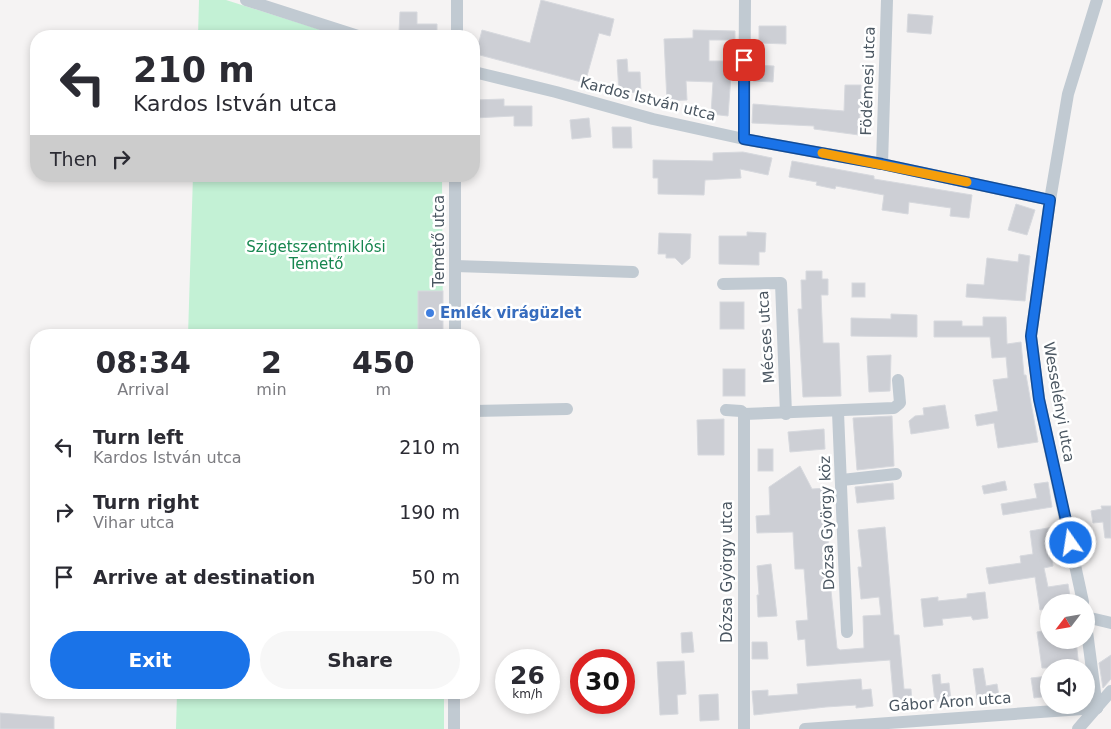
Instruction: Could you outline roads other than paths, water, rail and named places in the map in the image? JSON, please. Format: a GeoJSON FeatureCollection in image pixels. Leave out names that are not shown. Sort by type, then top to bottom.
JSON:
{"type":"FeatureCollection","features":[{"type":"Feature","properties":{"kind":"street"},"geometry":{"type":"LineString","coordinates":[[246,0],[339,30]]}},
{"type":"Feature","properties":{"kind":"street"},"geometry":{"type":"LineString","coordinates":[[456,30],[457,0]]}},
{"type":"Feature","properties":{"kind":"street"},"geometry":{"type":"LineString","coordinates":[[744,139],[745,0]]}},
{"type":"Feature","properties":{"kind":"street","name":"Födémesi utca"},"geometry":{"type":"LineString","coordinates":[[882,164],[887,0]]}},
{"type":"Feature","properties":{"kind":"street","name":"Wesselényi utca"},"geometry":{"type":"LineString","coordinates":[[1081,594],[1039,399],[1031,336],[1050,200],[1068,94],[1097,0]]}},
{"type":"Feature","properties":{"kind":"street","name":"Kardos István utca"},"geometry":{"type":"LineString","coordinates":[[480,73],[653,119],[744,139],[882,164],[1050,200]]}},
{"type":"Feature","properties":{"kind":"street","name":"Temető utca"},"geometry":{"type":"LineString","coordinates":[[454,329],[455,182]]}},
{"type":"Feature","properties":{"kind":"street"},"geometry":{"type":"LineString","coordinates":[[454,266],[633,272]]}},
{"type":"Feature","properties":{"kind":"street","name":"Mécses utca"},"geometry":{"type":"LineString","coordinates":[[723,284],[781,283],[786,414]]}},
{"type":"Feature","properties":{"kind":"street"},"geometry":{"type":"LineString","coordinates":[[726,410],[741,411],[744,414],[786,414],[838,412],[898,406],[900,403],[898,380]]}},
{"type":"Feature","properties":{"kind":"street"},"geometry":{"type":"LineString","coordinates":[[480,411],[567,409]]}},
{"type":"Feature","properties":{"kind":"street","name":"Dózsa György köz"},"geometry":{"type":"LineString","coordinates":[[838,412],[847,632]]}},
{"type":"Feature","properties":{"kind":"street","name":"Dózsa György utca"},"geometry":{"type":"LineString","coordinates":[[744,414],[744,729]]}},
{"type":"Feature","properties":{"kind":"street"},"geometry":{"type":"LineString","coordinates":[[842,480],[896,474]]}},
{"type":"Feature","properties":{"kind":"street"},"geometry":{"type":"LineString","coordinates":[[1095,619],[1111,623]]}},
{"type":"Feature","properties":{"kind":"street"},"geometry":{"type":"LineString","coordinates":[[1089,649],[1097,708]]}},
{"type":"Feature","properties":{"kind":"street"},"geometry":{"type":"LineString","coordinates":[[1078,729],[1111,692]]}},
{"type":"Feature","properties":{"kind":"street"},"geometry":{"type":"LineString","coordinates":[[454,699],[454,729]]}},
{"type":"Feature","properties":{"kind":"street","name":"Gábor Áron utca"},"geometry":{"type":"LineString","coordinates":[[805,729],[1097,708]]}},
{"type":"Feature","properties":{"kind":"place","name":"Emlék virágüzlet"},"geometry":{"type":"Point","coordinates":[430,313]}},
{"type":"Feature","properties":{"kind":"park label","name":"Szigetszentmiklósi Temető"},"geometry":{"type":"Point","coordinates":[316,256]}}]}
